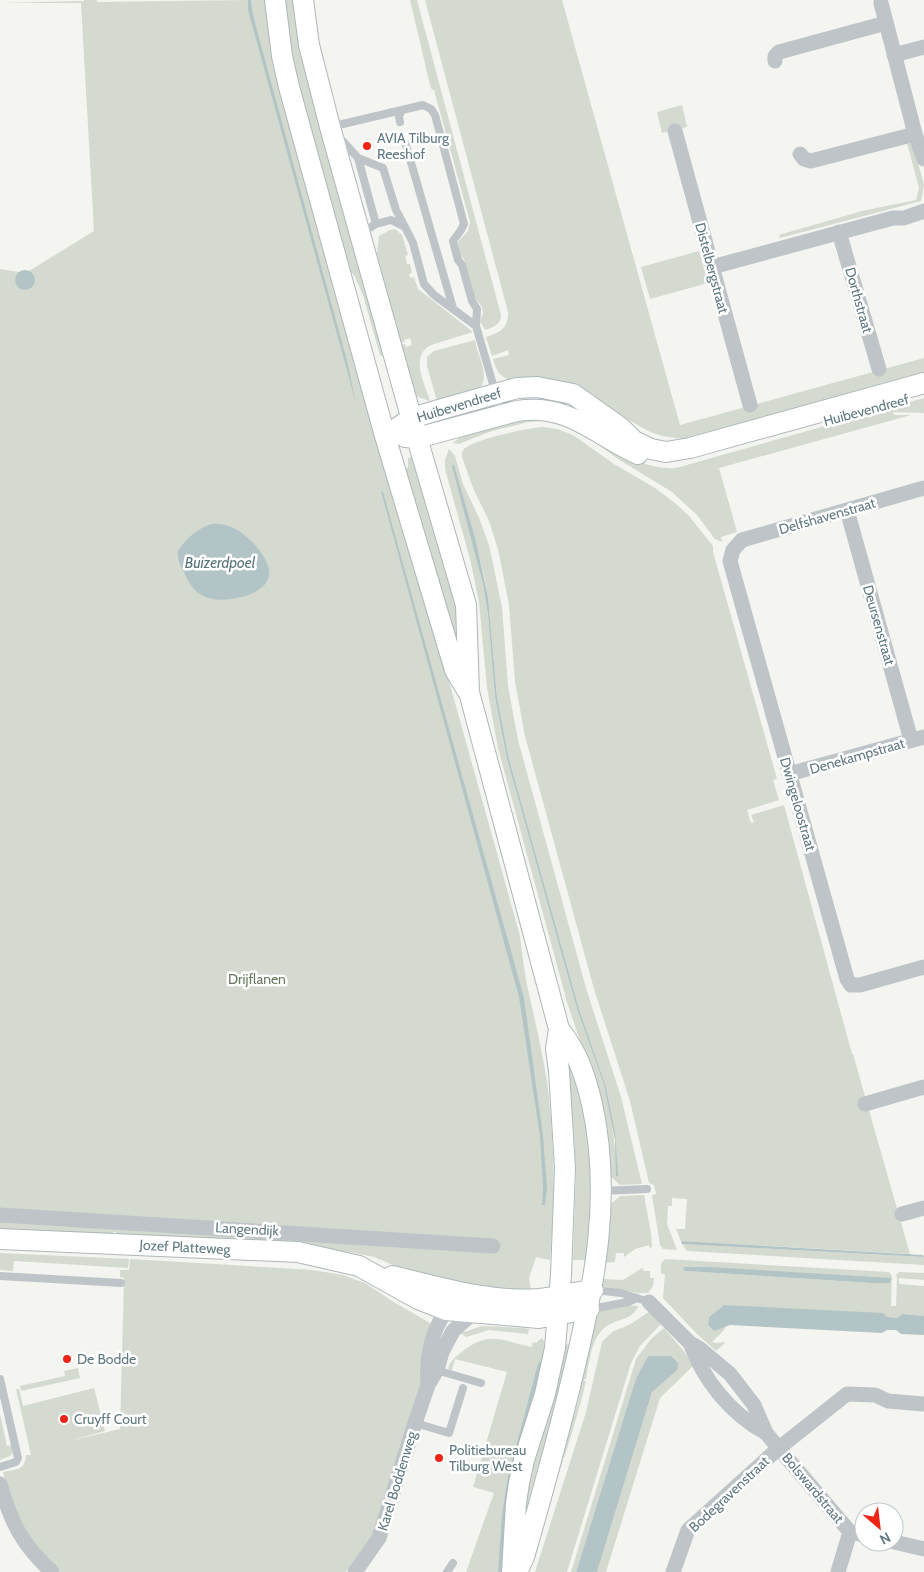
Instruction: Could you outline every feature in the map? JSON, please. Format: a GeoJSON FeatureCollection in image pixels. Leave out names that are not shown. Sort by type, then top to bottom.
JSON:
{"type":"FeatureCollection","features":[{"type":"Feature","properties":{"kind":"main road"},"geometry":{"type":"LineString","coordinates":[[275,0],[282,56],[289,87],[385,436],[455,670],[468,692]]}},
{"type":"Feature","properties":{"kind":"main road"},"geometry":{"type":"LineString","coordinates":[[303,0],[309,45],[330,128],[368,229],[396,356],[417,438],[466,604],[468,692],[559,1029],[556,1049],[565,1168],[564,1218],[555,1348],[545,1394],[524,1460],[516,1503],[512,1572]]}},
{"type":"Feature","properties":{"kind":"main road"},"geometry":{"type":"LineString","coordinates":[[365,363],[381,364],[391,361],[396,356]]}},
{"type":"Feature","properties":{"kind":"main road","name":"Huibevendreef"},"geometry":{"type":"LineString","coordinates":[[385,436],[412,418],[495,393],[517,388],[537,388],[573,394],[621,428],[634,441],[651,449],[666,452],[690,448],[924,383]]}},
{"type":"Feature","properties":{"kind":"main road","name":"Huibevendreef"},"geometry":{"type":"LineString","coordinates":[[385,436],[417,438],[502,414],[532,408],[556,411],[576,419],[628,450],[650,460],[678,462],[924,396]]}},
{"type":"Feature","properties":{"kind":"main road"},"geometry":{"type":"LineString","coordinates":[[517,1572],[524,1557],[560,1433],[591,1299],[600,1220],[601,1191],[597,1128],[586,1078],[572,1045],[559,1029]]}},
{"type":"Feature","properties":{"kind":"main road","name":"Jozef Platteweg"},"geometry":{"type":"LineString","coordinates":[[1,1240],[298,1252],[462,1293],[492,1297],[539,1299],[558,1305]]}},
{"type":"Feature","properties":{"kind":"main road","name":"Jozef Platteweg"},"geometry":{"type":"LineString","coordinates":[[365,1269],[418,1299],[446,1310],[539,1318],[558,1305],[591,1299]]}},
{"type":"Feature","properties":{"kind":"street"},"geometry":{"type":"LineString","coordinates":[[881,3],[915,134],[924,159]]}},
{"type":"Feature","properties":{"kind":"street"},"geometry":{"type":"LineString","coordinates":[[775,61],[775,56],[779,52],[886,23]]}},
{"type":"Feature","properties":{"kind":"street"},"geometry":{"type":"LineString","coordinates":[[894,55],[924,47]]}},
{"type":"Feature","properties":{"kind":"street","name":"Distelbergstraat"},"geometry":{"type":"LineString","coordinates":[[675,131],[750,404]]}},
{"type":"Feature","properties":{"kind":"street"},"geometry":{"type":"LineString","coordinates":[[800,154],[804,159],[810,161],[915,134]]}},
{"type":"Feature","properties":{"kind":"street"},"geometry":{"type":"LineString","coordinates":[[712,267],[892,218],[904,218],[924,210]]}},
{"type":"Feature","properties":{"kind":"street","name":"Dorthstraat"},"geometry":{"type":"LineString","coordinates":[[839,232],[879,369]]}},
{"type":"Feature","properties":{"kind":"street","name":"Delfshavenstraat"},"geometry":{"type":"LineString","coordinates":[[733,550],[742,540],[924,488]]}},
{"type":"Feature","properties":{"kind":"street","name":"Deursenstraat"},"geometry":{"type":"LineString","coordinates":[[847,510],[918,739]]}},
{"type":"Feature","properties":{"kind":"street","name":"Dwingeloostraat"},"geometry":{"type":"LineString","coordinates":[[733,550],[730,561],[847,979],[851,985],[860,985],[924,967]]}},
{"type":"Feature","properties":{"kind":"street","name":"Denekampstraat"},"geometry":{"type":"LineString","coordinates":[[789,774],[918,739]]}},
{"type":"Feature","properties":{"kind":"street"},"geometry":{"type":"LineString","coordinates":[[865,1104],[924,1087]]}},
{"type":"Feature","properties":{"kind":"street"},"geometry":{"type":"LineString","coordinates":[[902,1214],[924,1208]]}},
{"type":"Feature","properties":{"kind":"street","name":"Langendijk"},"geometry":{"type":"LineString","coordinates":[[0,1215],[298,1232],[493,1246]]}},
{"type":"Feature","properties":{"kind":"street","name":"Karel Boddenweg"},"geometry":{"type":"LineString","coordinates":[[432,1369],[430,1349],[439,1322],[446,1310],[462,1293]]}},
{"type":"Feature","properties":{"kind":"street","name":"Bolswardstraat"},"geometry":{"type":"LineString","coordinates":[[643,1300],[690,1343],[699,1348],[730,1374],[754,1405],[766,1433],[854,1530]]}},
{"type":"Feature","properties":{"kind":"street","name":"Karel Boddenweg"},"geometry":{"type":"LineString","coordinates":[[356,1572],[379,1538],[432,1369],[448,1339],[460,1323],[474,1313]]}},
{"type":"Feature","properties":{"kind":"street","name":"Bolswardstraat"},"geometry":{"type":"LineString","coordinates":[[690,1343],[694,1356],[714,1388],[740,1416],[766,1433]]}},
{"type":"Feature","properties":{"kind":"street","name":"Bodegravenstraat"},"geometry":{"type":"LineString","coordinates":[[673,1572],[688,1530],[779,1448],[847,1394],[875,1395],[888,1402],[924,1404]]}},
{"type":"Feature","properties":{"kind":"street"},"geometry":{"type":"LineString","coordinates":[[0,1484],[9,1514],[19,1534],[30,1550],[52,1572]]}},
{"type":"Feature","properties":{"kind":"street"},"geometry":{"type":"LineString","coordinates":[[838,1572],[854,1539]]}},
{"type":"Feature","properties":{"kind":"street"},"geometry":{"type":"LineString","coordinates":[[904,1544],[924,1549]]}},
{"type":"Feature","properties":{"kind":"lane"},"geometry":{"type":"LineString","coordinates":[[476,326],[434,295],[424,284],[413,242],[396,210],[383,168],[358,158],[330,128],[423,105],[431,108],[435,115],[464,224],[461,232],[452,241],[458,260],[462,265],[472,301],[477,309],[476,326],[502,414]]}},
{"type":"Feature","properties":{"kind":"lane"},"geometry":{"type":"LineString","coordinates":[[400,122],[399,116],[402,110]]}},
{"type":"Feature","properties":{"kind":"lane"},"geometry":{"type":"LineString","coordinates":[[406,145],[453,308]]}},
{"type":"Feature","properties":{"kind":"lane"},"geometry":{"type":"LineString","coordinates":[[358,158],[368,229],[391,220],[405,228]]}},
{"type":"Feature","properties":{"kind":"lane"},"geometry":{"type":"LineString","coordinates":[[601,1191],[648,1189]]}},
{"type":"Feature","properties":{"kind":"lane"},"geometry":{"type":"LineString","coordinates":[[0,1276],[121,1283]]}},
{"type":"Feature","properties":{"kind":"lane"},"geometry":{"type":"LineString","coordinates":[[591,1299],[621,1293],[643,1300]]}},
{"type":"Feature","properties":{"kind":"lane"},"geometry":{"type":"LineString","coordinates":[[591,1299],[628,1302],[643,1300]]}},
{"type":"Feature","properties":{"kind":"lane"},"geometry":{"type":"LineString","coordinates":[[432,1369],[481,1383]]}},
{"type":"Feature","properties":{"kind":"lane"},"geometry":{"type":"LineString","coordinates":[[0,1379],[18,1458],[16,1462],[0,1467]]}},
{"type":"Feature","properties":{"kind":"lane"},"geometry":{"type":"LineString","coordinates":[[415,1423],[449,1433],[463,1388]]}},
{"type":"Feature","properties":{"kind":"lane"},"geometry":{"type":"LineString","coordinates":[[447,1572],[453,1563]]}},
{"type":"Feature","properties":{"kind":"green space","name":"Drijflanen"},"geometry":{"type":"Polygon","coordinates":[[[96,0],[98,2],[248,0],[248,5],[251,5],[251,0],[270,0],[398,498],[520,936],[527,985],[547,1082],[553,1148],[553,1215],[550,1260],[536,1257],[529,1278],[531,1290],[523,1291],[429,1280],[374,1257],[349,1252],[303,1247],[116,1235],[116,1232],[113,1232],[113,1235],[0,1230],[0,269],[19,272],[29,271],[94,231],[81,3],[0,3],[96,0]]]}},
{"type":"Feature","properties":{"kind":"green space"},"geometry":{"type":"Polygon","coordinates":[[[283,0],[296,0],[297,12],[300,12],[305,51],[314,86],[387,350],[387,354],[384,357],[380,355],[363,295],[355,277],[346,265],[338,246],[294,85],[281,13],[284,13],[283,0]]]}},
{"type":"Feature","properties":{"kind":"green space"},"geometry":{"type":"Polygon","coordinates":[[[410,0],[417,0],[501,315],[501,318],[494,327],[485,330],[480,321],[483,313],[482,307],[475,298],[464,259],[460,254],[458,242],[468,231],[470,222],[434,90],[432,90],[430,85],[410,0]]]}},
{"type":"Feature","properties":{"kind":"green space"},"geometry":{"type":"Polygon","coordinates":[[[425,0],[562,0],[680,425],[924,358],[924,380],[744,429],[683,439],[662,436],[648,431],[579,391],[510,380],[503,377],[493,359],[509,355],[508,350],[492,356],[486,337],[503,329],[507,322],[508,312],[425,0]]]}},
{"type":"Feature","properties":{"kind":"green space"},"geometry":{"type":"Polygon","coordinates":[[[682,105],[687,127],[662,133],[657,112],[682,105]]]}},
{"type":"Feature","properties":{"kind":"green space"},"geometry":{"type":"Polygon","coordinates":[[[907,143],[913,144],[924,185],[921,201],[780,238],[779,235],[862,211],[916,200],[919,188],[907,143]]]}},
{"type":"Feature","properties":{"kind":"green space"},"geometry":{"type":"Polygon","coordinates":[[[395,229],[402,235],[408,255],[405,256],[407,264],[410,264],[412,273],[409,274],[410,278],[414,277],[418,289],[473,332],[431,345],[424,350],[421,356],[420,371],[430,401],[418,397],[413,392],[401,345],[405,344],[406,347],[412,345],[410,338],[401,343],[377,254],[379,236],[395,229]]]}},
{"type":"Feature","properties":{"kind":"green space"},"geometry":{"type":"Polygon","coordinates":[[[699,251],[708,283],[650,299],[641,267],[699,251]]]}},
{"type":"Feature","properties":{"kind":"green space"},"geometry":{"type":"Polygon","coordinates":[[[475,340],[483,366],[484,379],[482,385],[478,390],[437,401],[427,366],[427,357],[434,351],[475,340]]]}},
{"type":"Feature","properties":{"kind":"green space"},"geometry":{"type":"Polygon","coordinates":[[[924,398],[924,413],[893,412],[895,415],[911,415],[719,468],[737,532],[721,537],[722,542],[715,539],[697,515],[672,492],[618,459],[583,434],[563,425],[542,421],[528,422],[489,432],[459,444],[453,443],[459,438],[508,422],[539,417],[549,418],[582,428],[642,463],[658,467],[676,468],[924,398]]]}},
{"type":"Feature","properties":{"kind":"green space"},"geometry":{"type":"Polygon","coordinates":[[[543,427],[557,429],[573,435],[614,464],[655,488],[689,516],[713,546],[713,552],[777,779],[773,780],[779,800],[747,810],[751,823],[754,822],[751,815],[784,805],[852,1054],[910,1254],[681,1241],[676,1229],[685,1229],[687,1199],[672,1198],[672,1206],[668,1206],[667,1224],[677,1250],[663,1249],[660,1245],[652,1195],[656,1194],[654,1185],[649,1183],[630,1101],[594,989],[525,736],[515,682],[509,605],[498,549],[489,521],[473,488],[462,457],[464,449],[478,441],[526,429],[543,427]]]}},
{"type":"Feature","properties":{"kind":"green space"},"geometry":{"type":"Polygon","coordinates":[[[449,449],[455,456],[463,484],[489,545],[502,607],[508,686],[518,740],[586,988],[621,1097],[642,1184],[620,1185],[609,1175],[592,1076],[567,1002],[498,748],[487,688],[479,602],[470,559],[445,469],[445,460],[449,449]],[[454,465],[483,584],[488,615],[495,697],[507,759],[577,1009],[604,1085],[612,1122],[616,1157],[615,1132],[606,1087],[579,1009],[509,759],[497,697],[488,597],[454,465]]]}},
{"type":"Feature","properties":{"kind":"green space"},"geometry":{"type":"Polygon","coordinates":[[[416,455],[452,578],[466,672],[407,476],[408,458],[416,455]]]}},
{"type":"Feature","properties":{"kind":"green space"},"geometry":{"type":"Polygon","coordinates":[[[572,1065],[578,1077],[595,1173],[587,1260],[573,1260],[576,1174],[567,1067],[572,1065]]]}},
{"type":"Feature","properties":{"kind":"green space"},"geometry":{"type":"Polygon","coordinates":[[[644,1195],[652,1246],[650,1249],[649,1245],[635,1249],[624,1257],[624,1253],[616,1253],[615,1262],[604,1263],[609,1206],[620,1196],[644,1195]]]}},
{"type":"Feature","properties":{"kind":"green space"},"geometry":{"type":"Polygon","coordinates":[[[682,1244],[924,1257],[924,1265],[687,1251],[682,1244]]]}},
{"type":"Feature","properties":{"kind":"green space"},"geometry":{"type":"Polygon","coordinates":[[[0,1253],[129,1259],[128,1268],[14,1261],[13,1271],[0,1270],[0,1253]]]}},
{"type":"Feature","properties":{"kind":"green space"},"geometry":{"type":"Polygon","coordinates":[[[130,1259],[313,1270],[343,1275],[365,1283],[430,1323],[432,1326],[420,1387],[375,1531],[354,1563],[345,1572],[61,1572],[38,1552],[9,1499],[3,1472],[22,1467],[26,1455],[31,1455],[16,1389],[19,1389],[23,1406],[94,1388],[105,1431],[69,1441],[120,1429],[124,1278],[120,1277],[120,1270],[129,1270],[130,1259]]]}},
{"type":"Feature","properties":{"kind":"green space"},"geometry":{"type":"Polygon","coordinates":[[[665,1259],[889,1272],[892,1276],[891,1306],[896,1306],[896,1275],[899,1272],[924,1273],[924,1280],[899,1278],[899,1284],[924,1286],[924,1316],[902,1314],[897,1318],[890,1318],[724,1305],[709,1317],[708,1325],[714,1331],[726,1326],[712,1342],[725,1343],[716,1351],[663,1298],[665,1274],[661,1274],[661,1264],[665,1259]],[[683,1268],[685,1271],[872,1283],[683,1268]]]}},
{"type":"Feature","properties":{"kind":"green space"},"geometry":{"type":"Polygon","coordinates":[[[642,1268],[644,1271],[650,1271],[650,1278],[654,1278],[653,1286],[648,1293],[638,1293],[602,1286],[602,1279],[623,1280],[642,1268]]]}},
{"type":"Feature","properties":{"kind":"green space"},"geometry":{"type":"Polygon","coordinates":[[[626,1305],[638,1307],[630,1316],[605,1327],[596,1340],[590,1355],[586,1379],[584,1379],[586,1381],[576,1420],[564,1458],[562,1457],[561,1460],[563,1460],[533,1553],[578,1402],[595,1316],[605,1309],[626,1305]]]}},
{"type":"Feature","properties":{"kind":"green space"},"geometry":{"type":"Polygon","coordinates":[[[650,1311],[661,1324],[640,1346],[631,1363],[567,1572],[535,1572],[586,1412],[602,1342],[612,1332],[631,1324],[650,1311]]]}},
{"type":"Feature","properties":{"kind":"green space"},"geometry":{"type":"Polygon","coordinates":[[[482,1326],[529,1329],[528,1334],[489,1330],[466,1337],[461,1333],[482,1326]]]}},
{"type":"Feature","properties":{"kind":"green space"},"geometry":{"type":"Polygon","coordinates":[[[664,1328],[683,1350],[693,1366],[660,1398],[606,1572],[597,1572],[652,1392],[648,1356],[636,1378],[576,1572],[571,1572],[636,1359],[651,1339],[664,1328]]]}},
{"type":"Feature","properties":{"kind":"green space"},"geometry":{"type":"Polygon","coordinates":[[[542,1338],[547,1347],[506,1572],[502,1572],[529,1413],[542,1363],[541,1360],[538,1363],[508,1476],[498,1572],[466,1572],[494,1493],[473,1487],[507,1372],[455,1359],[452,1370],[448,1369],[454,1358],[481,1341],[496,1339],[532,1347],[532,1343],[542,1338]]]}},
{"type":"Feature","properties":{"kind":"green space"},"geometry":{"type":"Polygon","coordinates":[[[562,1343],[569,1345],[555,1409],[528,1502],[522,1541],[526,1490],[562,1343]]]}},
{"type":"Feature","properties":{"kind":"green space"},"geometry":{"type":"Polygon","coordinates":[[[78,1368],[80,1378],[21,1391],[20,1386],[65,1376],[64,1371],[78,1368]]]}},
{"type":"Feature","properties":{"kind":"green space"},"geometry":{"type":"Polygon","coordinates":[[[0,1414],[7,1446],[12,1445],[13,1452],[10,1456],[0,1460],[0,1414]]]}},
{"type":"Feature","properties":{"kind":"water"},"geometry":{"type":"Polygon","coordinates":[[[248,0],[251,0],[255,23],[347,361],[356,403],[248,10],[248,0]]]}},
{"type":"Feature","properties":{"kind":"water"},"geometry":{"type":"Polygon","coordinates":[[[25,270],[32,273],[35,280],[32,287],[25,290],[18,287],[15,280],[18,273],[25,270]]]}},
{"type":"Feature","properties":{"kind":"water"},"geometry":{"type":"Polygon","coordinates":[[[454,465],[475,538],[488,597],[497,697],[509,759],[579,1009],[606,1087],[615,1132],[618,1176],[616,1176],[615,1140],[604,1085],[577,1009],[507,759],[495,697],[488,615],[483,584],[452,466],[454,465]]]}},
{"type":"Feature","properties":{"kind":"water"},"geometry":{"type":"Polygon","coordinates":[[[381,491],[383,492],[524,998],[543,1136],[547,1188],[545,1205],[542,1205],[543,1187],[540,1136],[519,997],[381,491]]]}},
{"type":"Feature","properties":{"kind":"water","name":"Buizerdpoel"},"geometry":{"type":"Polygon","coordinates":[[[212,524],[223,524],[239,531],[261,553],[267,562],[269,575],[266,583],[260,589],[241,597],[220,600],[203,596],[191,586],[180,564],[178,551],[192,534],[212,524]]]}},
{"type":"Feature","properties":{"kind":"water"},"geometry":{"type":"Polygon","coordinates":[[[681,1241],[923,1255],[924,1257],[682,1244],[681,1241]]]}},
{"type":"Feature","properties":{"kind":"water"},"geometry":{"type":"Polygon","coordinates":[[[684,1267],[891,1278],[890,1283],[873,1283],[685,1271],[684,1267]]]}},
{"type":"Feature","properties":{"kind":"water"},"geometry":{"type":"Polygon","coordinates":[[[724,1305],[883,1313],[887,1317],[897,1318],[902,1314],[924,1316],[924,1335],[901,1334],[896,1330],[887,1330],[882,1333],[730,1325],[714,1331],[708,1325],[709,1317],[724,1305]]]}},
{"type":"Feature","properties":{"kind":"water"},"geometry":{"type":"Polygon","coordinates":[[[648,1356],[671,1356],[678,1363],[677,1370],[652,1392],[597,1572],[576,1572],[636,1378],[648,1356]]]}},
{"type":"Feature","properties":{"kind":"water"},"geometry":{"type":"Polygon","coordinates":[[[541,1360],[542,1363],[529,1413],[502,1572],[498,1572],[502,1515],[508,1476],[538,1363],[541,1360]]]}},
{"type":"Feature","properties":{"kind":"place","name":"AVIA Tilburg Reeshof"},"geometry":{"type":"Point","coordinates":[367,146]}},
{"type":"Feature","properties":{"kind":"place","name":"De Bodde"},"geometry":{"type":"Point","coordinates":[67,1359]}},
{"type":"Feature","properties":{"kind":"place","name":"Cruyff Court"},"geometry":{"type":"Point","coordinates":[64,1419]}},
{"type":"Feature","properties":{"kind":"place","name":"Politiebureau Tilburg West"},"geometry":{"type":"Point","coordinates":[439,1458]}}]}
